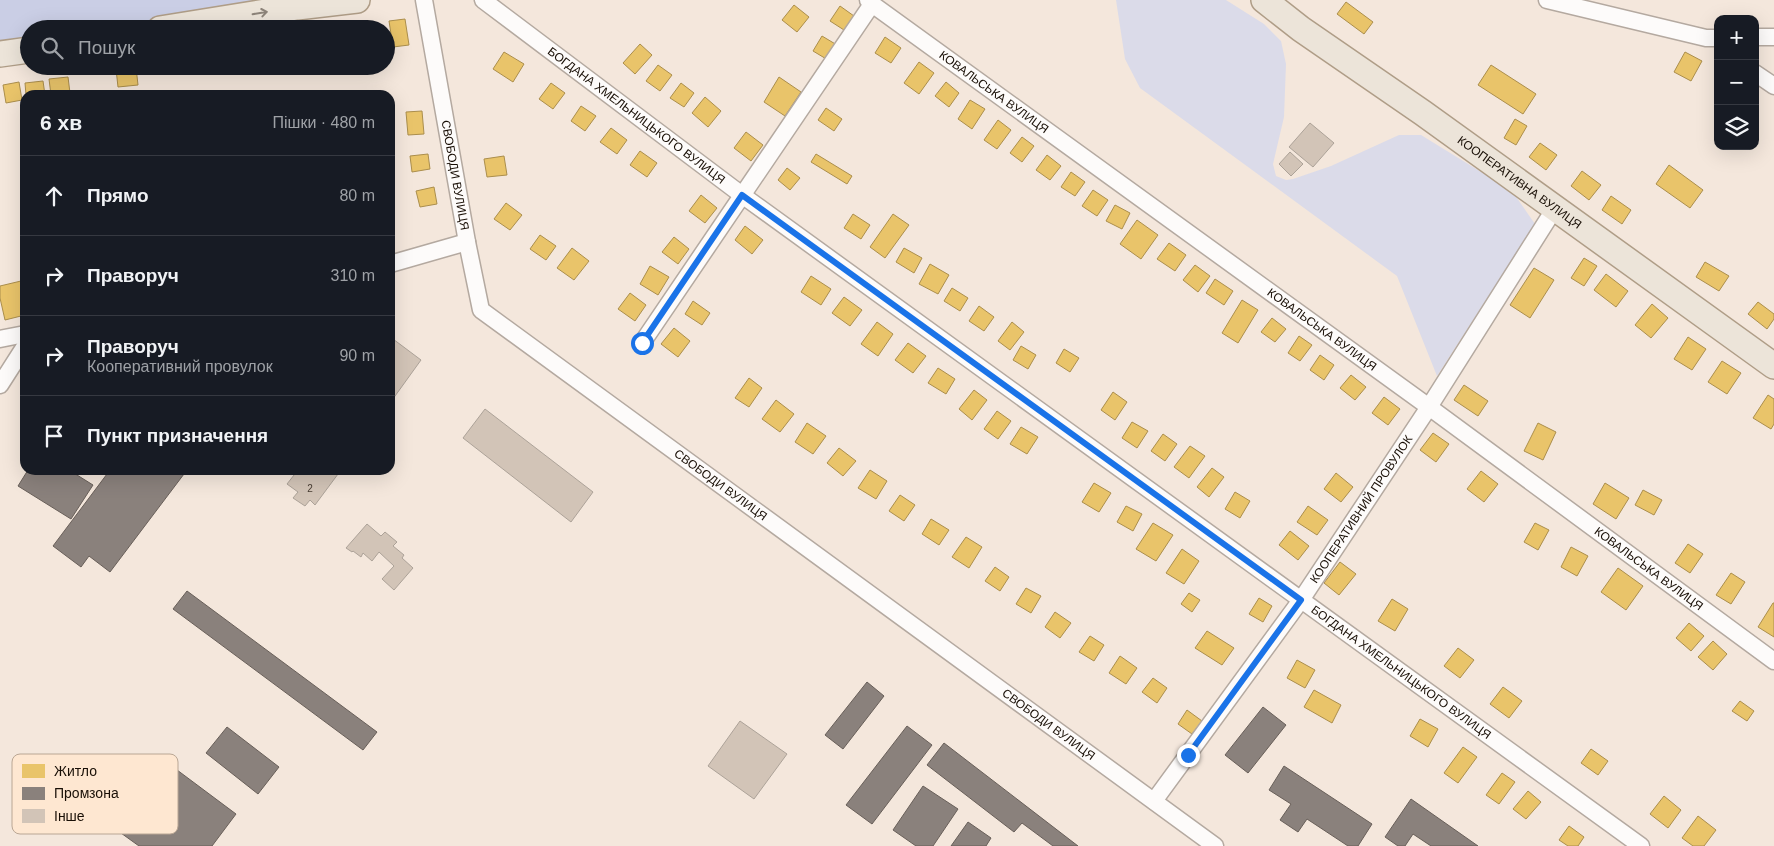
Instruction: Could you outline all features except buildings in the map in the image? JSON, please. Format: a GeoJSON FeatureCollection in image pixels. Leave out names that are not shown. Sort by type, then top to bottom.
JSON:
{"type":"FeatureCollection","features":[{"type":"Feature","properties":{"kind":"main road"},"geometry":{"type":"LineString","coordinates":[[216,20],[357,0]]}},
{"type":"Feature","properties":{"kind":"main road","name":"КООПЕРАТИВНА ВУЛИЦЯ"},"geometry":{"type":"LineString","coordinates":[[1264,0],[1301,29],[1423,113],[1774,366]]}},
{"type":"Feature","properties":{"kind":"main road"},"geometry":{"type":"LineString","coordinates":[[0,54],[20,51]]}},
{"type":"Feature","properties":{"kind":"street","name":"СВОБОДИ ВУЛИЦЯ"},"geometry":{"type":"LineString","coordinates":[[424,0],[481,310],[1215,846]]}},
{"type":"Feature","properties":{"kind":"street","name":"БОГДАНА ХМЕЛЬНИЦЬКОГО ВУЛИЦЯ"},"geometry":{"type":"LineString","coordinates":[[483,0],[742,195],[1641,846]]}},
{"type":"Feature","properties":{"kind":"street"},"geometry":{"type":"LineString","coordinates":[[1547,0],[1714,41]]}},
{"type":"Feature","properties":{"kind":"street"},"geometry":{"type":"LineString","coordinates":[[642,343],[870,2]]}},
{"type":"Feature","properties":{"kind":"street","name":"КОВАЛЬСЬКА ВУЛИЦЯ"},"geometry":{"type":"LineString","coordinates":[[870,2],[1429,407],[1774,661]]}},
{"type":"Feature","properties":{"kind":"street"},"geometry":{"type":"LineString","coordinates":[[1759,37],[1774,37]]}},
{"type":"Feature","properties":{"kind":"street"},"geometry":{"type":"LineString","coordinates":[[1759,76],[1774,86]]}},
{"type":"Feature","properties":{"kind":"street","name":"КООПЕРАТИВНИЙ ПРОВУЛОК"},"geometry":{"type":"LineString","coordinates":[[1154,801],[1301,600],[1429,407],[1555,208]]}},
{"type":"Feature","properties":{"kind":"street"},"geometry":{"type":"LineString","coordinates":[[395,263],[467,242]]}},
{"type":"Feature","properties":{"kind":"street"},"geometry":{"type":"LineString","coordinates":[[0,339],[20,335]]}},
{"type":"Feature","properties":{"kind":"street"},"geometry":{"type":"LineString","coordinates":[[0,385],[20,354]]}},
{"type":"Feature","properties":{"kind":"shaded area"},"geometry":{"type":"Polygon","coordinates":[[[0,0],[277,0],[151,20],[20,20],[20,40],[0,43],[0,0]]]}},
{"type":"Feature","properties":{"kind":"shaded area"},"geometry":{"type":"Polygon","coordinates":[[[1116,0],[1226,0],[1264,24],[1281,41],[1286,64],[1284,117],[1273,164],[1276,176],[1286,180],[1293,179],[1331,166],[1399,135],[1421,135],[1512,191],[1535,224],[1437,376],[1397,276],[1140,88],[1125,59],[1116,0]]]}},
{"type":"Feature","properties":{"kind":"route"},"geometry":{"type":"LineString","coordinates":[[642,343],[742,195],[1301,600],[1188,755]]}}]}
